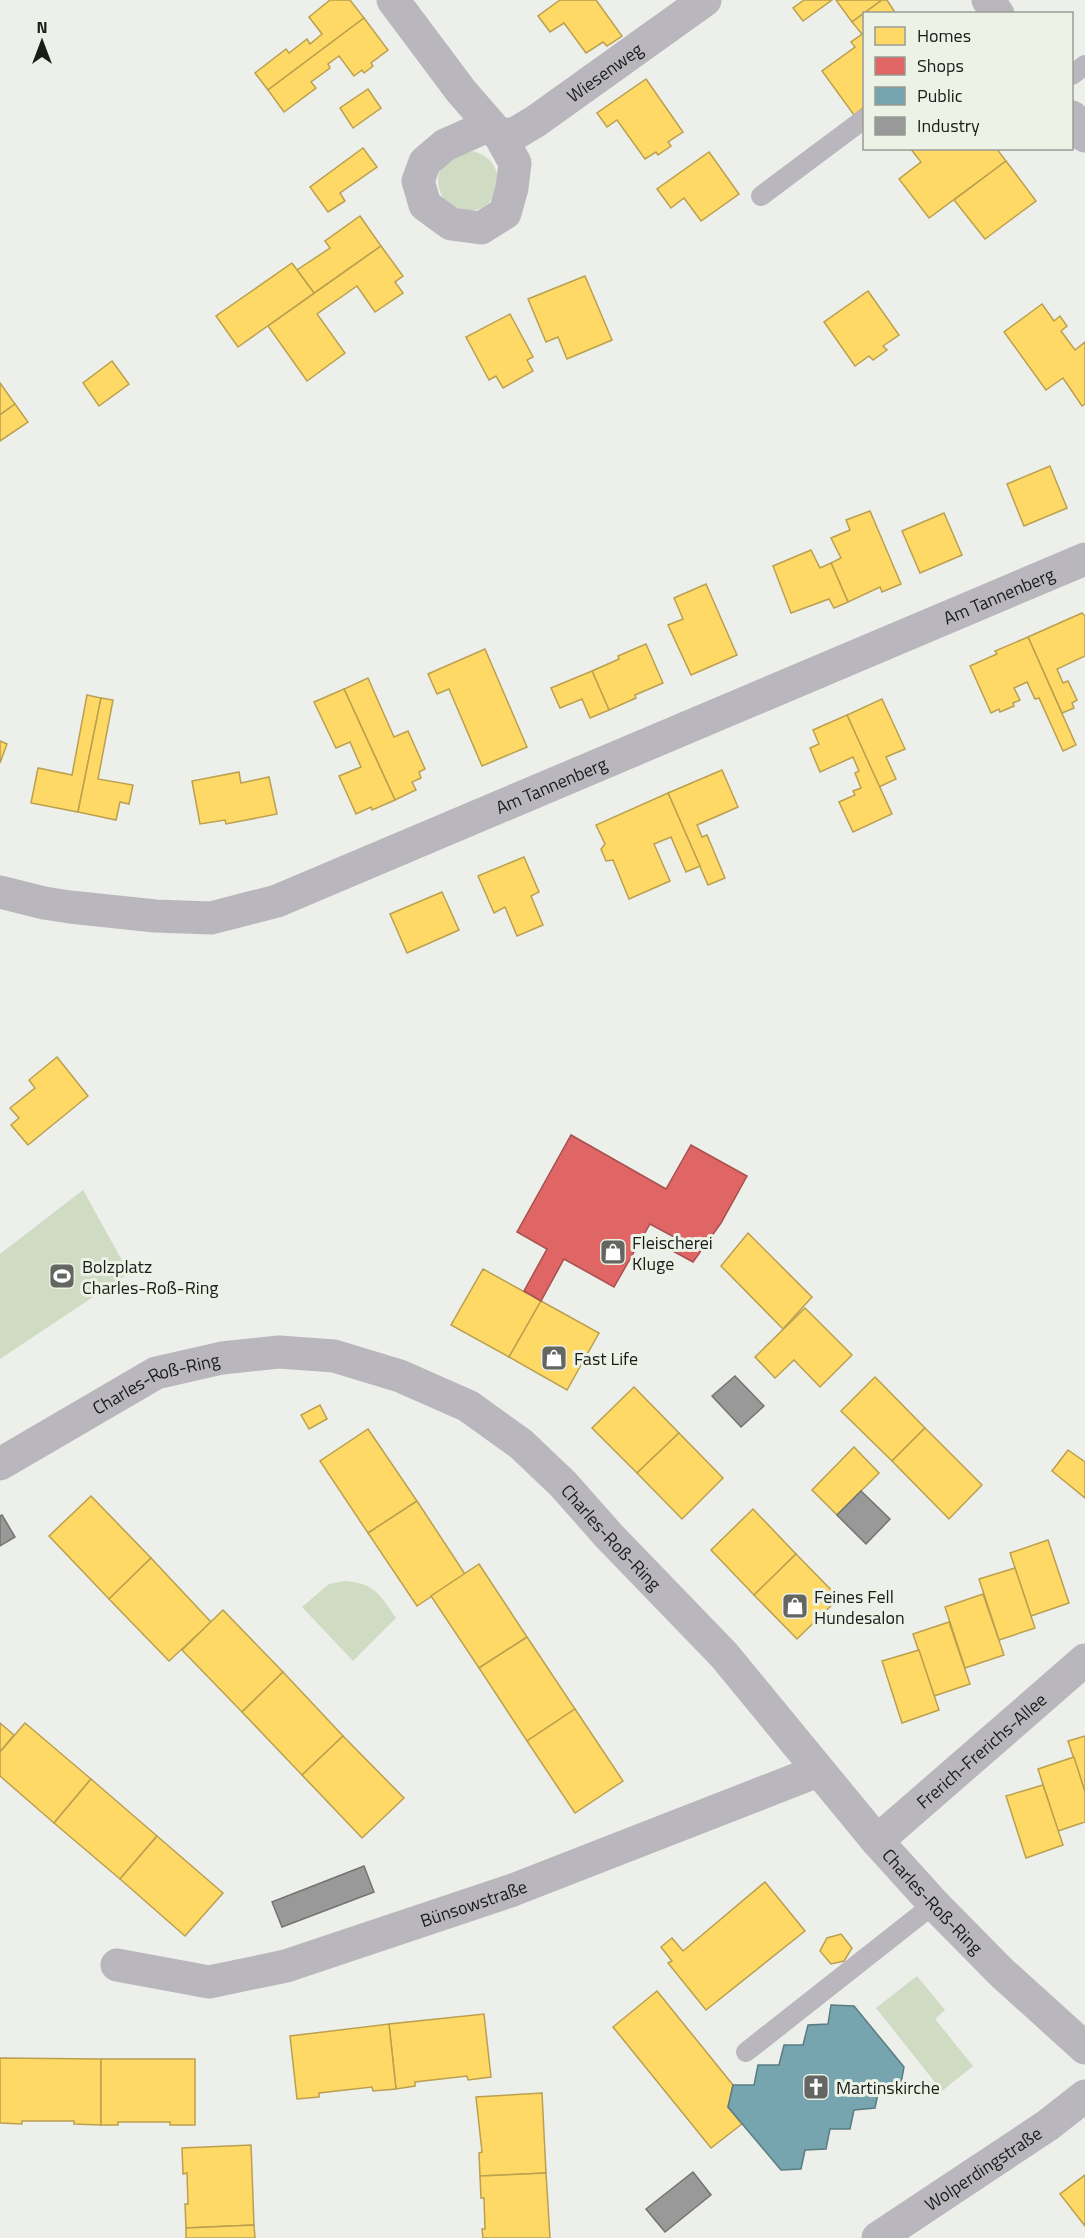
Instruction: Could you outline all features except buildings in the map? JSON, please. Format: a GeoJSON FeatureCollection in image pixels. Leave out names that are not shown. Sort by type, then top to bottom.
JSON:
{"type":"FeatureCollection","features":[{"type":"Feature","properties":{"kind":"street","name":"Wiesenweg"},"geometry":{"type":"LineString","coordinates":[[393,0],[460,92],[495,131],[516,133],[705,0]]}},
{"type":"Feature","properties":{"kind":"street"},"geometry":{"type":"LineString","coordinates":[[1073,120],[1085,136]]}},
{"type":"Feature","properties":{"kind":"street","name":"Am Tannenberg"},"geometry":{"type":"LineString","coordinates":[[0,892],[70,907],[155,916],[211,918],[277,901],[1085,559]]}},
{"type":"Feature","properties":{"kind":"street","name":"Charles-Roß-Ring"},"geometry":{"type":"LineString","coordinates":[[0,1464],[156,1373],[222,1358],[279,1352],[334,1356],[400,1376],[468,1406],[521,1444],[563,1484],[609,1536],[724,1655],[877,1841],[934,1904],[1001,1972],[1085,2048]]}},
{"type":"Feature","properties":{"kind":"street","name":"Frerich-Frerichs-Allee"},"geometry":{"type":"LineString","coordinates":[[877,1841],[1085,1660]]}},
{"type":"Feature","properties":{"kind":"street","name":"Bünsowstraße"},"geometry":{"type":"LineString","coordinates":[[117,1965],[209,1982],[286,1966],[513,1890],[818,1771]]}},
{"type":"Feature","properties":{"kind":"street","name":"Wolperdingstraße"},"geometry":{"type":"LineString","coordinates":[[878,2238],[1048,2125],[1085,2096]]}},
{"type":"Feature","properties":{"kind":"lane"},"geometry":{"type":"LineString","coordinates":[[761,196],[863,120]]}},
{"type":"Feature","properties":{"kind":"lane"},"geometry":{"type":"LineString","coordinates":[[746,2052],[934,1904]]}},
{"type":"Feature","properties":{"kind":"green space"},"geometry":{"type":"Polygon","coordinates":[[[468,151],[485,156],[493,164],[498,181],[493,198],[485,206],[468,211],[451,206],[443,198],[438,181],[443,164],[451,156],[468,151]]]}},
{"type":"Feature","properties":{"kind":"green space","name":"Bolzplatz Charles-Roß-Ring"},"geometry":{"type":"Polygon","coordinates":[[[83,1190],[129,1273],[0,1359],[0,1254],[83,1190]]]}},
{"type":"Feature","properties":{"kind":"green space"},"geometry":{"type":"Polygon","coordinates":[[[345,1581],[363,1584],[376,1592],[396,1618],[353,1661],[302,1607],[329,1584],[345,1581]]]}},
{"type":"Feature","properties":{"kind":"green space"},"geometry":{"type":"Polygon","coordinates":[[[917,1976],[945,2010],[935,2019],[973,2066],[942,2091],[876,2008],[917,1976]]]}},
{"type":"Feature","properties":{"kind":"place","name":"Fleischerei Kluge"},"geometry":{"type":"Point","coordinates":[613,1252]}},
{"type":"Feature","properties":{"kind":"place","name":"Bolzplatz Charles-Roß-Ring"},"geometry":{"type":"Point","coordinates":[62,1276]}},
{"type":"Feature","properties":{"kind":"place","name":"Fast Life"},"geometry":{"type":"Point","coordinates":[554,1358]}},
{"type":"Feature","properties":{"kind":"place","name":"Feines Fell Hundesalon"},"geometry":{"type":"Point","coordinates":[795,1606]}},
{"type":"Feature","properties":{"kind":"place","name":"Martinskirche"},"geometry":{"type":"Point","coordinates":[816,2087]}}]}
